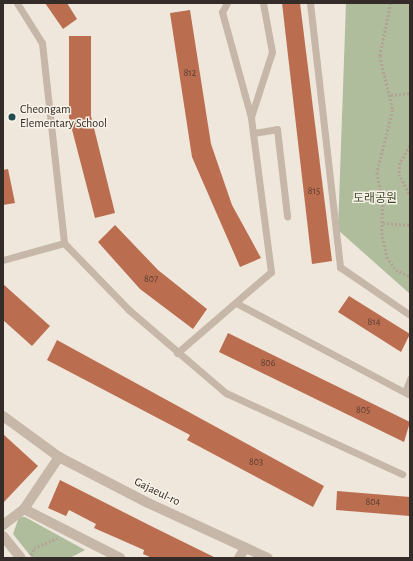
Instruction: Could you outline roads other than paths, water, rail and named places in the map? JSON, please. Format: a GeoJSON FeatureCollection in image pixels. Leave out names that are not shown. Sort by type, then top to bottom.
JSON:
{"type":"FeatureCollection","features":[{"type":"Feature","properties":{"kind":"street","name":"Gajaeul-ro"},"geometry":{"type":"LineString","coordinates":[[3,416],[59,456],[268,558]]}},
{"type":"Feature","properties":{"kind":"street"},"geometry":{"type":"LineString","coordinates":[[3,525],[24,509],[59,456]]}},
{"type":"Feature","properties":{"kind":"street"},"geometry":{"type":"LineString","coordinates":[[24,509],[120,558]]}},
{"type":"Feature","properties":{"kind":"street"},"geometry":{"type":"LineString","coordinates":[[3,536],[21,558]]}},
{"type":"Feature","properties":{"kind":"street"},"geometry":{"type":"LineString","coordinates":[[239,558],[245,548]]}},
{"type":"Feature","properties":{"kind":"lane"},"geometry":{"type":"LineString","coordinates":[[17,3],[42,43],[64,243],[176,353],[226,393],[402,474]]}},
{"type":"Feature","properties":{"kind":"lane"},"geometry":{"type":"LineString","coordinates":[[176,353],[238,304],[271,272],[251,117],[222,12],[227,3]]}},
{"type":"Feature","properties":{"kind":"lane"},"geometry":{"type":"LineString","coordinates":[[251,117],[272,52],[263,3]]}},
{"type":"Feature","properties":{"kind":"lane"},"geometry":{"type":"LineString","coordinates":[[310,3],[340,267],[410,315]]}},
{"type":"Feature","properties":{"kind":"lane"},"geometry":{"type":"LineString","coordinates":[[253,133],[277,129],[287,216]]}},
{"type":"Feature","properties":{"kind":"lane"},"geometry":{"type":"LineString","coordinates":[[3,260],[64,243]]}},
{"type":"Feature","properties":{"kind":"lane"},"geometry":{"type":"LineString","coordinates":[[238,304],[408,394],[410,379]]}},
{"type":"Feature","properties":{"kind":"place","name":"Cheongam Elementary School"},"geometry":{"type":"Point","coordinates":[12,117]}},
{"type":"Feature","properties":{"kind":"park label","name":"도래공원"},"geometry":{"type":"Point","coordinates":[375,199]}}]}
